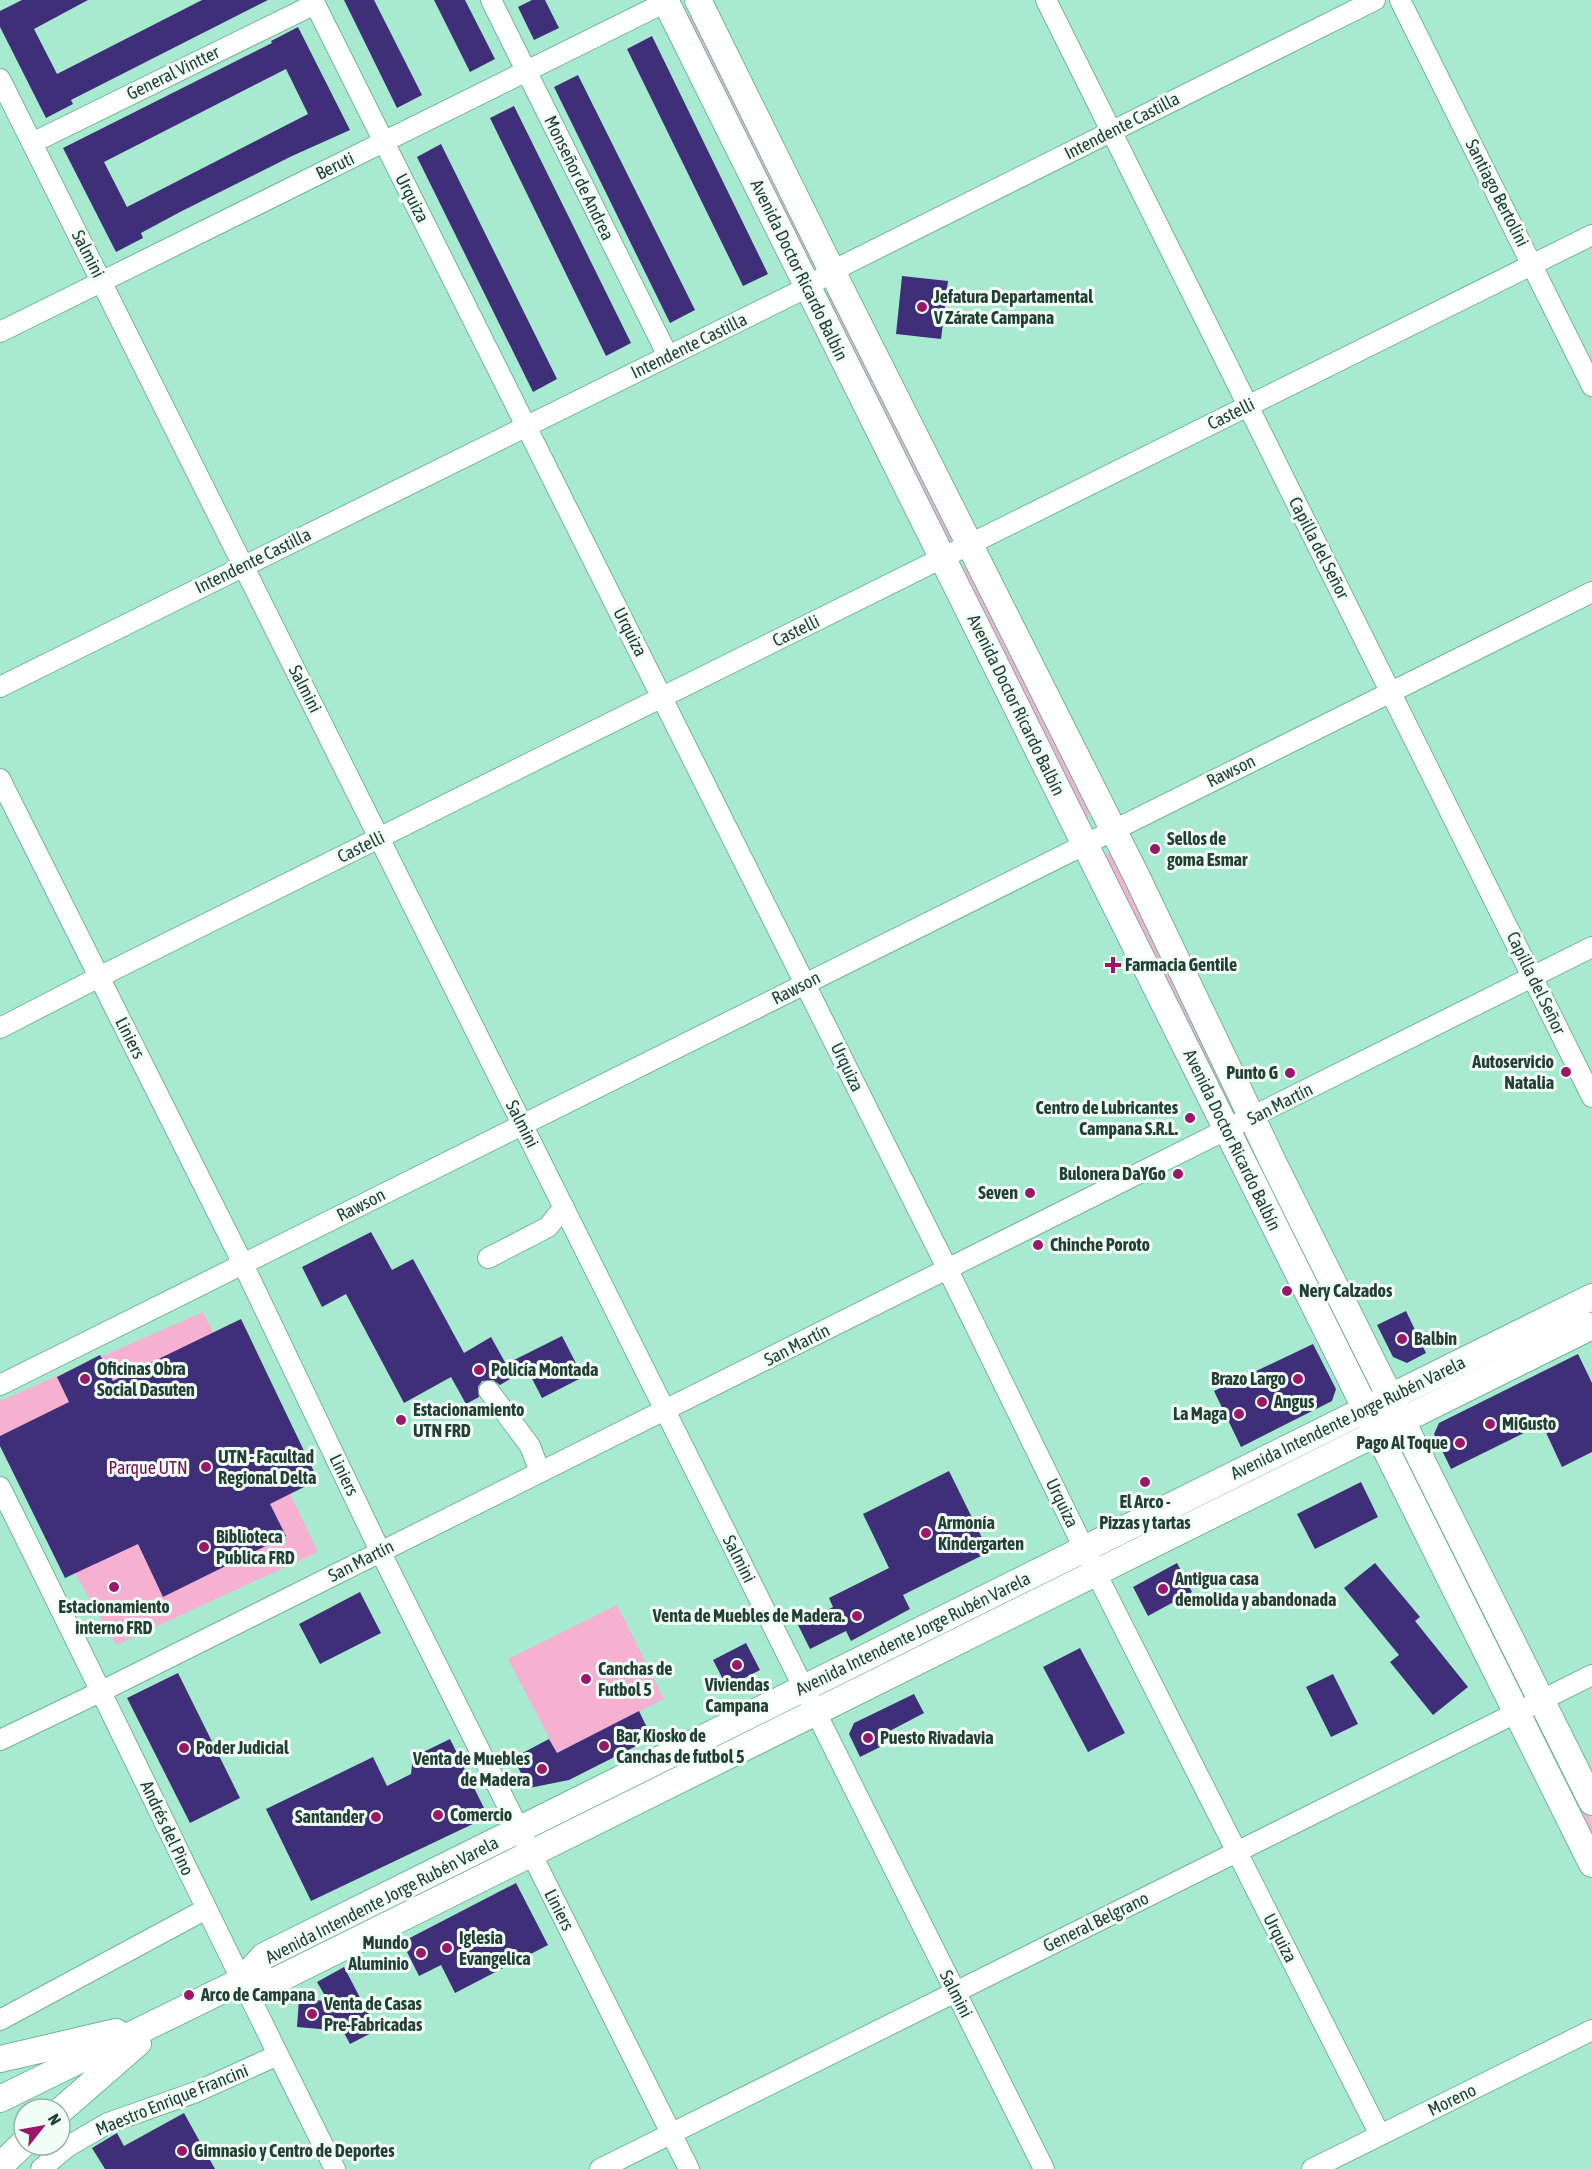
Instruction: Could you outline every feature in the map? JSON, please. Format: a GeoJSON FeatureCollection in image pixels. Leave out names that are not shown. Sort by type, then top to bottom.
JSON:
{"type":"FeatureCollection","features":[{"type":"Feature","properties":{"kind":"main road","name":"Avenida Doctor Ricardo Balbín"},"geometry":{"type":"LineString","coordinates":[[698,0],[1113,829],[1251,1118],[1592,1802]]}},
{"type":"Feature","properties":{"kind":"main road","name":"Avenida Doctor Ricardo Balbín"},"geometry":{"type":"LineString","coordinates":[[668,1],[1084,844],[1592,1864]]}},
{"type":"Feature","properties":{"kind":"main road","name":"Avenida Intendente Jorge Rubén Varela"},"geometry":{"type":"LineString","coordinates":[[0,2099],[242,1981],[264,1956],[1592,1298]]}},
{"type":"Feature","properties":{"kind":"main road","name":"Avenida Intendente Jorge Rubén Varela"},"geometry":{"type":"LineString","coordinates":[[242,1981],[275,1981],[1592,1326]]}},
{"type":"Feature","properties":{"kind":"main road"},"geometry":{"type":"LineString","coordinates":[[0,2059],[163,2021]]}},
{"type":"Feature","properties":{"kind":"main road"},"geometry":{"type":"LineString","coordinates":[[72,2101],[163,2021]]}},
{"type":"Feature","properties":{"kind":"main road"},"geometry":{"type":"LineString","coordinates":[[0,2166],[12,2154]]}},
{"type":"Feature","properties":{"kind":"street","name":"Monseñor de Andrea"},"geometry":{"type":"LineString","coordinates":[[491,0],[668,356]]}},
{"type":"Feature","properties":{"kind":"street","name":"Capilla del Señor"},"geometry":{"type":"LineString","coordinates":[[1046,0],[1592,1097]]}},
{"type":"Feature","properties":{"kind":"street","name":"Intendente Castilla"},"geometry":{"type":"LineString","coordinates":[[0,687],[808,287],[832,271],[1375,0]]}},
{"type":"Feature","properties":{"kind":"street","name":"Santiago Bertolini"},"geometry":{"type":"LineString","coordinates":[[1400,0],[1592,386]]}},
{"type":"Feature","properties":{"kind":"street","name":"Beruti"},"geometry":{"type":"LineString","coordinates":[[0,332],[668,1]]}},
{"type":"Feature","properties":{"kind":"street","name":"Urquiza"},"geometry":{"type":"LineString","coordinates":[[314,2],[663,697],[1084,1549],[1380,2135]]}},
{"type":"Feature","properties":{"kind":"street","name":"General Vintter"},"geometry":{"type":"LineString","coordinates":[[32,143],[314,2]]}},
{"type":"Feature","properties":{"kind":"street","name":"Salmini"},"geometry":{"type":"LineString","coordinates":[[0,79],[1044,2169]]}},
{"type":"Feature","properties":{"kind":"street","name":"Castelli"},"geometry":{"type":"LineString","coordinates":[[0,1028],[1592,235]]}},
{"type":"Feature","properties":{"kind":"street","name":"Rawson"},"geometry":{"type":"LineString","coordinates":[[0,1385],[1592,592]]}},
{"type":"Feature","properties":{"kind":"street","name":"Liniers"},"geometry":{"type":"LineString","coordinates":[[0,780],[243,1264],[380,1551],[689,2169]]}},
{"type":"Feature","properties":{"kind":"street","name":"San Martín"},"geometry":{"type":"LineString","coordinates":[[0,1740],[665,1411],[1592,947]]}},
{"type":"Feature","properties":{"kind":"street"},"geometry":{"type":"LineString","coordinates":[[488,1258],[548,1227],[564,1207]]}},
{"type":"Feature","properties":{"kind":"street"},"geometry":{"type":"LineString","coordinates":[[489,1391],[530,1446],[540,1472]]}},
{"type":"Feature","properties":{"kind":"street","name":"Andrés del Pino"},"geometry":{"type":"LineString","coordinates":[[0,1487],[335,2169]]}},
{"type":"Feature","properties":{"kind":"street","name":"General Belgrano"},"geometry":{"type":"LineString","coordinates":[[600,2169],[1592,1675]]}},
{"type":"Feature","properties":{"kind":"street"},"geometry":{"type":"LineString","coordinates":[[0,2020],[206,1909]]}},
{"type":"Feature","properties":{"kind":"street","name":"Moreno"},"geometry":{"type":"LineString","coordinates":[[1312,2169],[1335,2164],[1380,2135],[1592,2030]]}},
{"type":"Feature","properties":{"kind":"street","name":"Maestro Enrique Francini"},"geometry":{"type":"LineString","coordinates":[[41,2169],[67,2147],[108,2123],[196,2092],[278,2055]]}},
{"type":"Feature","properties":{"kind":"green space"},"geometry":{"type":"Polygon","coordinates":[[[693,16],[817,264],[814,267],[810,267],[687,19],[693,16]]]}},
{"type":"Feature","properties":{"kind":"green space"},"geometry":{"type":"Polygon","coordinates":[[[829,291],[953,538],[950,542],[946,542],[823,295],[829,291]]]}},
{"type":"Feature","properties":{"kind":"green space"},"geometry":{"type":"Polygon","coordinates":[[[967,567],[1090,810],[1088,817],[1084,817],[960,570],[967,567]]]}},
{"type":"Feature","properties":{"kind":"green space"},"geometry":{"type":"Polygon","coordinates":[[[1104,853],[1111,855],[1232,1096],[1229,1103],[1225,1103],[1102,856],[1104,853]]]}},
{"type":"Feature","properties":{"kind":"green space"},"geometry":{"type":"Polygon","coordinates":[[[1252,1143],[1375,1390],[1369,1394],[1245,1146],[1252,1143]]]}},
{"type":"Feature","properties":{"kind":"green space","name":"Parque UTN"},"geometry":{"type":"Polygon","coordinates":[[[203,1312],[318,1552],[116,1645],[0,1443],[0,1401],[203,1312]]]}},
{"type":"Feature","properties":{"kind":"green space"},"geometry":{"type":"Polygon","coordinates":[[[1397,1444],[1401,1444],[1524,1691],[1522,1694],[1518,1694],[1397,1444]]]}},
{"type":"Feature","properties":{"kind":"green space","name":"Canchas de Futbol 5"},"geometry":{"type":"Polygon","coordinates":[[[617,1605],[664,1699],[557,1753],[508,1659],[617,1605]]]}},
{"type":"Feature","properties":{"kind":"green space"},"geometry":{"type":"Polygon","coordinates":[[[1536,1722],[1543,1724],[1592,1823],[1592,1846],[1536,1722]]]}},
{"type":"Feature","properties":{"kind":"green space"},"geometry":{"type":"Polygon","coordinates":[[[489,1857],[492,1860],[276,1970],[273,1967],[273,1963],[489,1857]]]}},
{"type":"Feature","properties":{"kind":"building"},"geometry":{"type":"Polygon","coordinates":[[[22,0],[88,0],[34,29],[57,74],[202,0],[268,0],[71,100],[73,104],[46,118],[0,27],[0,11],[22,0]]]}},
{"type":"Feature","properties":{"kind":"building"},"geometry":{"type":"Polygon","coordinates":[[[344,0],[374,0],[422,95],[397,108],[344,0]]]}},
{"type":"Feature","properties":{"kind":"building"},"geometry":{"type":"Polygon","coordinates":[[[434,0],[465,0],[495,59],[470,72],[434,0]]]}},
{"type":"Feature","properties":{"kind":"building"},"geometry":{"type":"Polygon","coordinates":[[[532,0],[545,0],[559,28],[534,40],[518,7],[532,0]]]}},
{"type":"Feature","properties":{"kind":"building"},"geometry":{"type":"Polygon","coordinates":[[[298,27],[350,130],[180,212],[141,233],[143,238],[116,252],[63,148],[272,43],[271,41],[298,27]],[[286,69],[104,162],[127,207],[308,114],[286,69]]]}},
{"type":"Feature","properties":{"kind":"building"},"geometry":{"type":"Polygon","coordinates":[[[652,36],[768,274],[743,286],[627,49],[652,36]]]}},
{"type":"Feature","properties":{"kind":"building"},"geometry":{"type":"Polygon","coordinates":[[[578,75],[695,310],[670,323],[554,87],[578,75]]]}},
{"type":"Feature","properties":{"kind":"building"},"geometry":{"type":"Polygon","coordinates":[[[514,106],[631,343],[606,356],[490,118],[514,106]]]}},
{"type":"Feature","properties":{"kind":"building"},"geometry":{"type":"Polygon","coordinates":[[[441,144],[557,379],[533,392],[417,157],[441,144]]]}},
{"type":"Feature","properties":{"kind":"building","name":"Jefatura Departamental V Zárate Campana"},"geometry":{"type":"Polygon","coordinates":[[[902,276],[948,281],[941,339],[896,334],[902,276]]]}},
{"type":"Feature","properties":{"kind":"building"},"geometry":{"type":"Polygon","coordinates":[[[371,1232],[392,1270],[413,1259],[464,1353],[491,1337],[506,1364],[562,1336],[583,1377],[542,1398],[527,1369],[500,1385],[493,1380],[482,1381],[478,1387],[479,1397],[466,1404],[451,1377],[404,1403],[346,1294],[322,1307],[302,1267],[371,1232]]]}},
{"type":"Feature","properties":{"kind":"building","name":"Balbin"},"geometry":{"type":"Polygon","coordinates":[[[1406,1311],[1426,1353],[1407,1363],[1393,1357],[1377,1325],[1406,1311]]]}},
{"type":"Feature","properties":{"kind":"building","name":"Parque UTN"},"geometry":{"type":"Polygon","coordinates":[[[241,1319],[318,1480],[270,1504],[286,1536],[163,1597],[138,1544],[65,1578],[0,1446],[0,1436],[69,1402],[57,1377],[100,1355],[113,1381],[241,1319]]]}},
{"type":"Feature","properties":{"kind":"building"},"geometry":{"type":"Polygon","coordinates":[[[1313,1344],[1336,1389],[1332,1401],[1241,1447],[1214,1391],[1313,1344]]]}},
{"type":"Feature","properties":{"kind":"building"},"geometry":{"type":"Polygon","coordinates":[[[1578,1354],[1592,1383],[1592,1452],[1562,1467],[1542,1424],[1451,1469],[1434,1434],[1439,1423],[1578,1354]]]}},
{"type":"Feature","properties":{"kind":"building","name":"Armonía Kindergarten"},"geometry":{"type":"Polygon","coordinates":[[[949,1471],[989,1552],[903,1595],[910,1609],[851,1641],[846,1631],[810,1649],[798,1625],[833,1607],[829,1598],[889,1568],[863,1514],[949,1471]]]}},
{"type":"Feature","properties":{"kind":"building"},"geometry":{"type":"Polygon","coordinates":[[[1361,1482],[1378,1517],[1315,1549],[1297,1514],[1361,1482]]]}},
{"type":"Feature","properties":{"kind":"building","name":"Antigua casa demolida y abandonada"},"geometry":{"type":"Polygon","coordinates":[[[1177,1563],[1192,1592],[1148,1616],[1133,1587],[1177,1563]]]}},
{"type":"Feature","properties":{"kind":"building"},"geometry":{"type":"Polygon","coordinates":[[[1375,1563],[1420,1617],[1415,1621],[1468,1687],[1433,1715],[1390,1662],[1399,1655],[1344,1588],[1375,1563]]]}},
{"type":"Feature","properties":{"kind":"building"},"geometry":{"type":"Polygon","coordinates":[[[360,1592],[381,1633],[320,1664],[299,1624],[360,1592]]]}},
{"type":"Feature","properties":{"kind":"building","name":"Viviendas Campana"},"geometry":{"type":"Polygon","coordinates":[[[746,1643],[760,1670],[727,1687],[713,1660],[746,1643]]]}},
{"type":"Feature","properties":{"kind":"building"},"geometry":{"type":"Polygon","coordinates":[[[1080,1648],[1125,1733],[1088,1752],[1043,1667],[1080,1648]]]}},
{"type":"Feature","properties":{"kind":"building","name":"Poder Judicial"},"geometry":{"type":"Polygon","coordinates":[[[178,1673],[240,1798],[190,1823],[127,1698],[178,1673]]]}},
{"type":"Feature","properties":{"kind":"building"},"geometry":{"type":"Polygon","coordinates":[[[1333,1674],[1358,1724],[1331,1737],[1306,1687],[1333,1674]]]}},
{"type":"Feature","properties":{"kind":"building"},"geometry":{"type":"Polygon","coordinates":[[[914,1694],[924,1713],[884,1734],[888,1743],[860,1757],[849,1734],[854,1723],[914,1694]]]}},
{"type":"Feature","properties":{"kind":"building","name":"Bar, Kiosko de Canchas de futbol 5"},"geometry":{"type":"Polygon","coordinates":[[[639,1711],[652,1738],[569,1780],[529,1788],[513,1758],[549,1739],[557,1753],[639,1711]]]}},
{"type":"Feature","properties":{"kind":"building"},"geometry":{"type":"Polygon","coordinates":[[[450,1739],[484,1808],[477,1822],[311,1901],[266,1809],[373,1757],[387,1786],[411,1774],[413,1757],[450,1739]]]}},
{"type":"Feature","properties":{"kind":"building"},"geometry":{"type":"Polygon","coordinates":[[[516,1883],[548,1945],[455,1993],[441,1965],[419,1976],[402,1942],[516,1883]]]}},
{"type":"Feature","properties":{"kind":"building"},"geometry":{"type":"Polygon","coordinates":[[[344,1967],[377,2030],[350,2044],[343,2031],[297,2027],[299,1999],[328,2001],[317,1982],[344,1967]]]}},
{"type":"Feature","properties":{"kind":"building"},"geometry":{"type":"Polygon","coordinates":[[[184,2113],[215,2169],[105,2169],[92,2148],[117,2133],[124,2146],[184,2113]]]}},
{"type":"Feature","properties":{"kind":"place","name":"Jefatura Departamental V Zárate Campana"},"geometry":{"type":"Point","coordinates":[922,307]}},
{"type":"Feature","properties":{"kind":"place","name":"Sellos de goma Esmar"},"geometry":{"type":"Point","coordinates":[1155,849]}},
{"type":"Feature","properties":{"kind":"place","name":"Farmacia Gentile"},"geometry":{"type":"Point","coordinates":[1113,965]}},
{"type":"Feature","properties":{"kind":"place","name":"Autoservicio Natalia"},"geometry":{"type":"Point","coordinates":[1566,1072]}},
{"type":"Feature","properties":{"kind":"place","name":"Punto G"},"geometry":{"type":"Point","coordinates":[1290,1073]}},
{"type":"Feature","properties":{"kind":"place","name":"Centro de Lubricantes Campana S.R.L."},"geometry":{"type":"Point","coordinates":[1190,1118]}},
{"type":"Feature","properties":{"kind":"place","name":"Bulonera DaYGo"},"geometry":{"type":"Point","coordinates":[1178,1174]}},
{"type":"Feature","properties":{"kind":"place","name":"Seven"},"geometry":{"type":"Point","coordinates":[1030,1193]}},
{"type":"Feature","properties":{"kind":"place","name":"Chinche Poroto"},"geometry":{"type":"Point","coordinates":[1038,1245]}},
{"type":"Feature","properties":{"kind":"place","name":"Nery Calzados"},"geometry":{"type":"Point","coordinates":[1287,1291]}},
{"type":"Feature","properties":{"kind":"place","name":"Balbin"},"geometry":{"type":"Point","coordinates":[1402,1339]}},
{"type":"Feature","properties":{"kind":"place","name":"Policía Montada"},"geometry":{"type":"Point","coordinates":[479,1370]}},
{"type":"Feature","properties":{"kind":"place","name":"Oficinas Obra Social Dasuten"},"geometry":{"type":"Point","coordinates":[85,1379]}},
{"type":"Feature","properties":{"kind":"place","name":"Brazo Largo"},"geometry":{"type":"Point","coordinates":[1298,1379]}},
{"type":"Feature","properties":{"kind":"place","name":"Angus"},"geometry":{"type":"Point","coordinates":[1262,1402]}},
{"type":"Feature","properties":{"kind":"place","name":"La Maga"},"geometry":{"type":"Point","coordinates":[1239,1414]}},
{"type":"Feature","properties":{"kind":"place","name":"Estacionamiento UTN FRD"},"geometry":{"type":"Point","coordinates":[401,1420]}},
{"type":"Feature","properties":{"kind":"place","name":"MiGusto"},"geometry":{"type":"Point","coordinates":[1490,1424]}},
{"type":"Feature","properties":{"kind":"place","name":"Pago Al Toque"},"geometry":{"type":"Point","coordinates":[1460,1443]}},
{"type":"Feature","properties":{"kind":"place","name":"UTN - Facultad Regional Delta"},"geometry":{"type":"Point","coordinates":[206,1467]}},
{"type":"Feature","properties":{"kind":"place","name":"El Arco - Pizzas y tartas"},"geometry":{"type":"Point","coordinates":[1145,1482]}},
{"type":"Feature","properties":{"kind":"place","name":"Armonía Kindergarten"},"geometry":{"type":"Point","coordinates":[926,1533]}},
{"type":"Feature","properties":{"kind":"place","name":"Biblioteca Publica FRD"},"geometry":{"type":"Point","coordinates":[204,1547]}},
{"type":"Feature","properties":{"kind":"place","name":"Estacionamiento interno FRD"},"geometry":{"type":"Point","coordinates":[114,1587]}},
{"type":"Feature","properties":{"kind":"place","name":"Antigua casa demolida y abandonada"},"geometry":{"type":"Point","coordinates":[1163,1589]}},
{"type":"Feature","properties":{"kind":"place","name":"Venta de Muebles de Madera."},"geometry":{"type":"Point","coordinates":[857,1616]}},
{"type":"Feature","properties":{"kind":"place","name":"Viviendas Campana"},"geometry":{"type":"Point","coordinates":[737,1665]}},
{"type":"Feature","properties":{"kind":"place","name":"Canchas de Futbol 5"},"geometry":{"type":"Point","coordinates":[586,1679]}},
{"type":"Feature","properties":{"kind":"place","name":"Puesto Rivadavia"},"geometry":{"type":"Point","coordinates":[868,1738]}},
{"type":"Feature","properties":{"kind":"place","name":"Bar, Kiosko de Canchas de futbol 5"},"geometry":{"type":"Point","coordinates":[604,1746]}},
{"type":"Feature","properties":{"kind":"place","name":"Poder Judicial"},"geometry":{"type":"Point","coordinates":[184,1748]}},
{"type":"Feature","properties":{"kind":"place","name":"Venta de Muebles de Madera"},"geometry":{"type":"Point","coordinates":[542,1769]}},
{"type":"Feature","properties":{"kind":"place","name":"Comercio"},"geometry":{"type":"Point","coordinates":[438,1815]}},
{"type":"Feature","properties":{"kind":"place","name":"Santander"},"geometry":{"type":"Point","coordinates":[376,1817]}},
{"type":"Feature","properties":{"kind":"place","name":"Iglesia Evangelica"},"geometry":{"type":"Point","coordinates":[447,1948]}},
{"type":"Feature","properties":{"kind":"place","name":"Mundo Aluminio"},"geometry":{"type":"Point","coordinates":[421,1953]}},
{"type":"Feature","properties":{"kind":"place","name":"Arco de Campana"},"geometry":{"type":"Point","coordinates":[189,1995]}},
{"type":"Feature","properties":{"kind":"place","name":"Venta de Casas Pre-Fabricadas"},"geometry":{"type":"Point","coordinates":[312,2014]}},
{"type":"Feature","properties":{"kind":"place","name":"Gimnasio y Centro de Deportes"},"geometry":{"type":"Point","coordinates":[182,2151]}}]}
